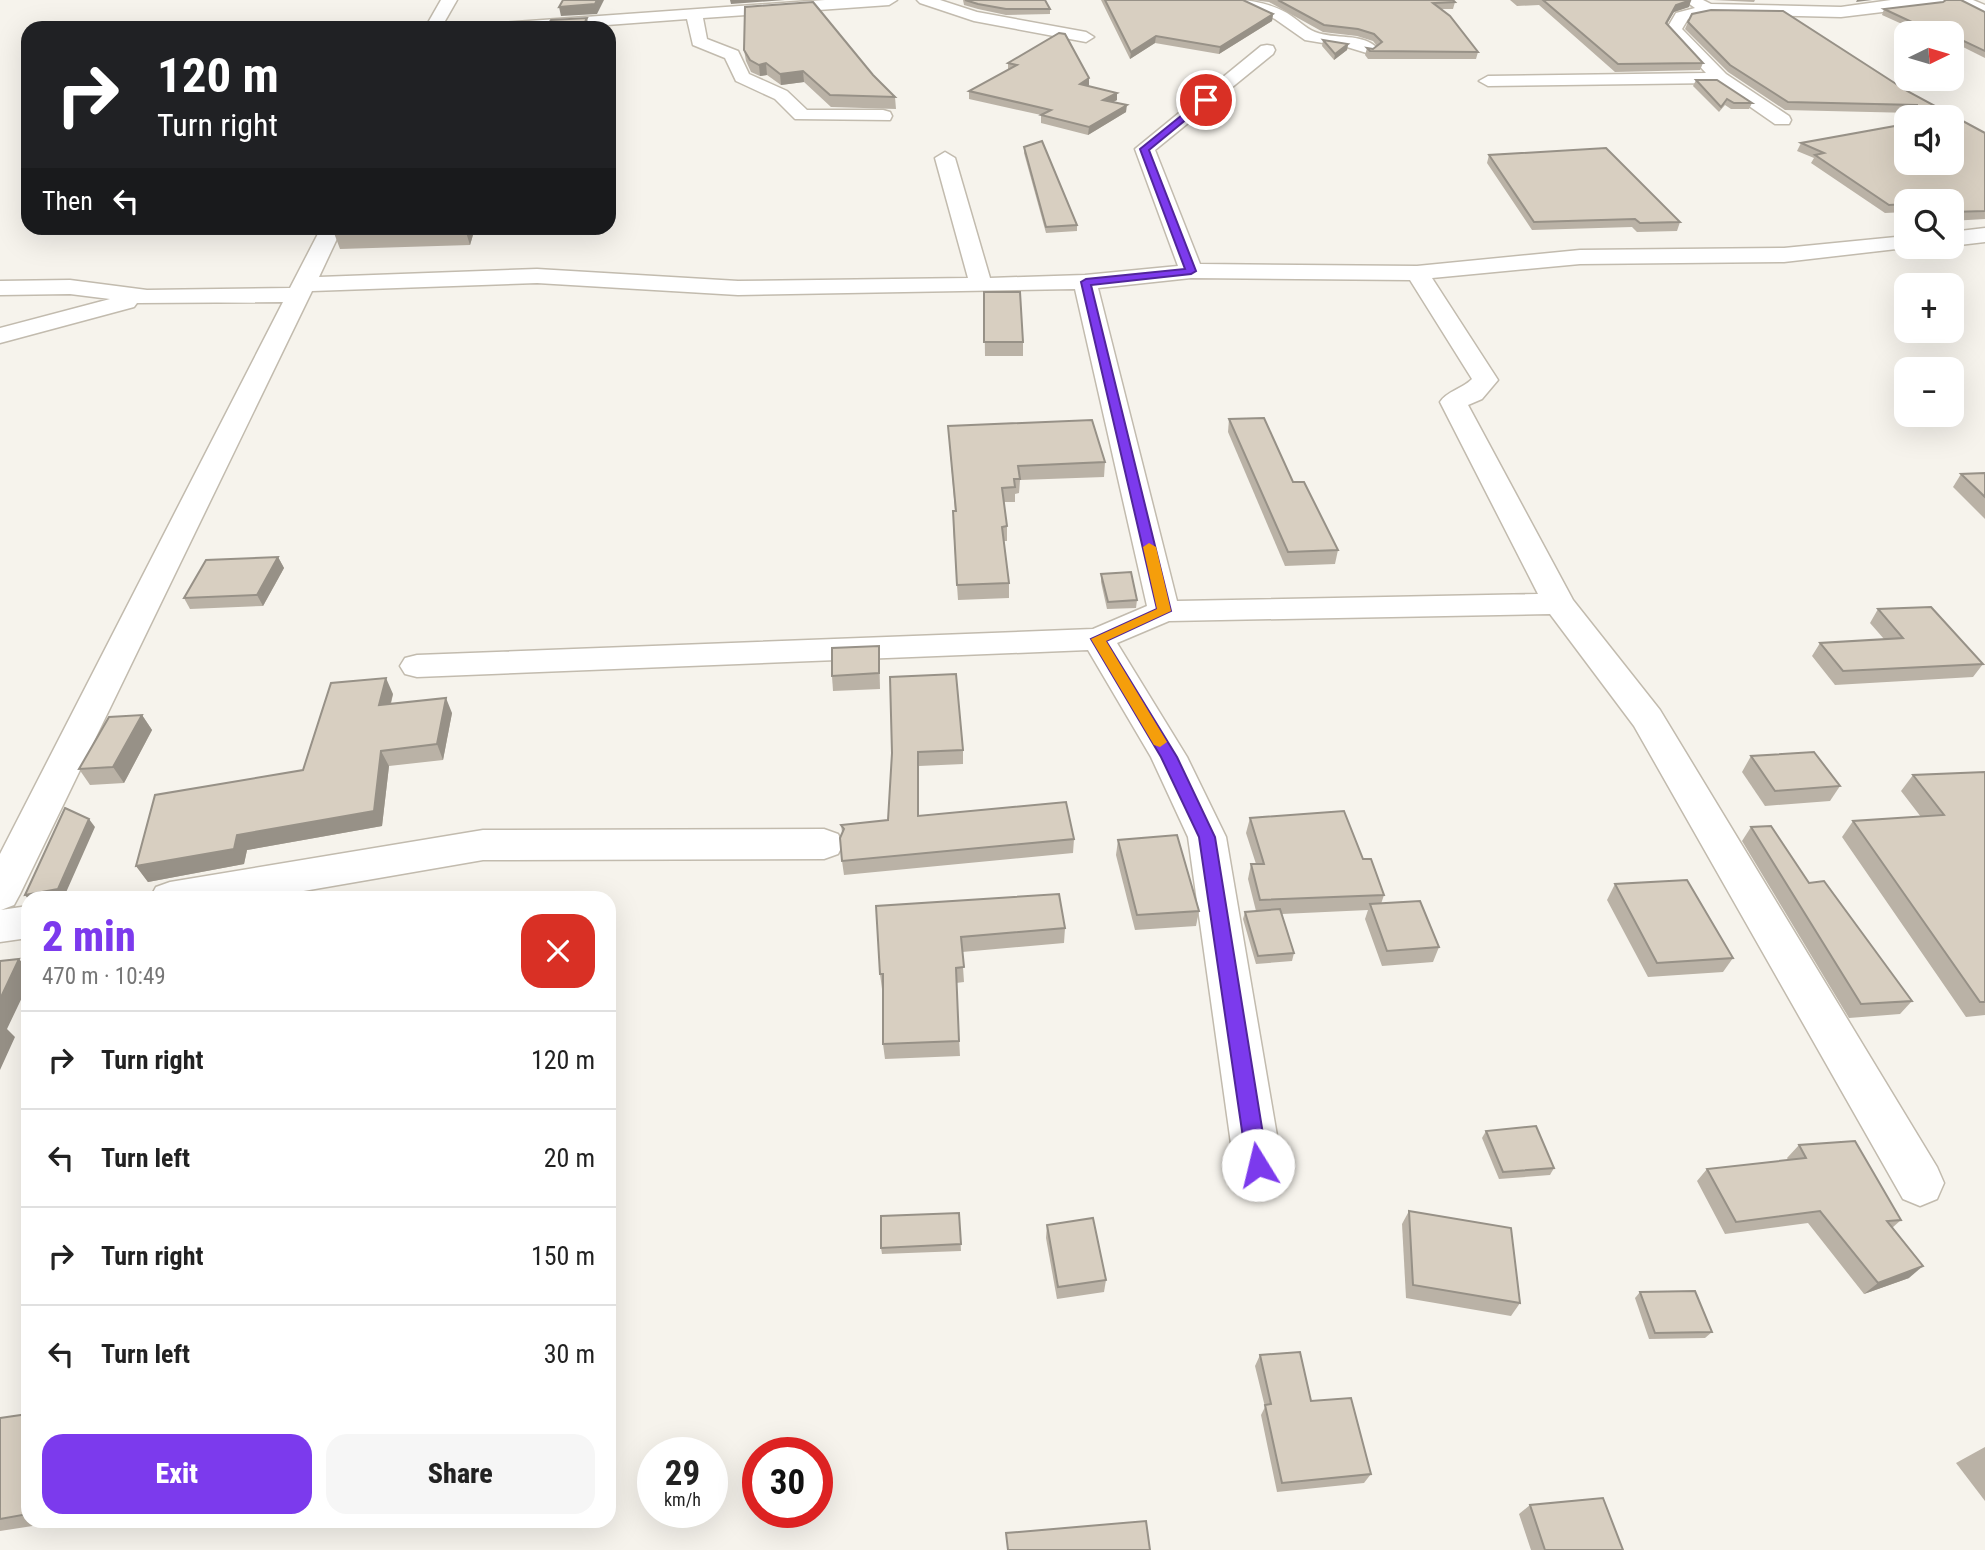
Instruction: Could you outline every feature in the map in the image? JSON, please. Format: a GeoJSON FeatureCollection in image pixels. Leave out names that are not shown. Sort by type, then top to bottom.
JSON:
{"type":"FeatureCollection","features":[{"type":"Feature","properties":{"kind":"street"},"geometry":{"type":"LineString","coordinates":[[437,21],[449,0]]}},
{"type":"Feature","properties":{"kind":"street"},"geometry":{"type":"LineString","coordinates":[[598,21],[889,0]]}},
{"type":"Feature","properties":{"kind":"street"},"geometry":{"type":"LineString","coordinates":[[925,0],[974,16],[1086,37]]}},
{"type":"Feature","properties":{"kind":"street"},"geometry":{"type":"LineString","coordinates":[[1242,0],[1281,16],[1311,37],[1350,41],[1370,49]]}},
{"type":"Feature","properties":{"kind":"street"},"geometry":{"type":"LineString","coordinates":[[1692,0],[1708,9]]}},
{"type":"Feature","properties":{"kind":"street"},"geometry":{"type":"LineString","coordinates":[[1782,120],[1720,78],[1674,30],[1682,16],[1708,9],[1840,12],[1906,1],[1940,0]]}},
{"type":"Feature","properties":{"kind":"street"},"geometry":{"type":"LineString","coordinates":[[1960,0],[1985,11]]}},
{"type":"Feature","properties":{"kind":"street"},"geometry":{"type":"LineString","coordinates":[[694,14],[699,43],[732,55],[742,77],[781,95],[802,115],[883,116]]}},
{"type":"Feature","properties":{"kind":"street"},"geometry":{"type":"LineString","coordinates":[[1191,271],[1145,149],[1267,50]]}},
{"type":"Feature","properties":{"kind":"street"},"geometry":{"type":"LineString","coordinates":[[1488,81],[1720,78]]}},
{"type":"Feature","properties":{"kind":"street"},"geometry":{"type":"LineString","coordinates":[[944,158],[981,285]]}},
{"type":"Feature","properties":{"kind":"street"},"geometry":{"type":"LineString","coordinates":[[0,894],[84,718],[261,376],[328,235]]}},
{"type":"Feature","properties":{"kind":"street"},"geometry":{"type":"LineString","coordinates":[[1964,237],[1985,235]]}},
{"type":"Feature","properties":{"kind":"street"},"geometry":{"type":"LineString","coordinates":[[0,288],[70,287],[147,297],[537,276],[738,288],[981,285],[1086,282],[1191,271],[1417,273],[1580,257],[1784,255],[1894,244]]}},
{"type":"Feature","properties":{"kind":"street"},"geometry":{"type":"LineString","coordinates":[[1417,273],[1485,380],[1473,393],[1453,402],[1559,604],[1648,719],[1920,1183]]}},
{"type":"Feature","properties":{"kind":"street"},"geometry":{"type":"LineString","coordinates":[[1086,282],[1164,611]]}},
{"type":"Feature","properties":{"kind":"street"},"geometry":{"type":"LineString","coordinates":[[0,335],[147,297]]}},
{"type":"Feature","properties":{"kind":"street"},"geometry":{"type":"LineString","coordinates":[[417,666],[1098,639],[1164,611],[1559,604]]}},
{"type":"Feature","properties":{"kind":"street"},"geometry":{"type":"LineString","coordinates":[[1098,639],[1169,757],[1207,837],[1258,1165]]}},
{"type":"Feature","properties":{"kind":"street"},"geometry":{"type":"LineString","coordinates":[[211,891],[483,845],[824,844]]}},
{"type":"Feature","properties":{"kind":"street"},"geometry":{"type":"LineString","coordinates":[[0,926],[21,923]]}},
{"type":"Feature","properties":{"kind":"building"},"geometry":{"type":"Polygon","coordinates":[[[563,0],[597,0],[595,4],[559,7],[563,0]]]}},
{"type":"Feature","properties":{"kind":"building"},"geometry":{"type":"Polygon","coordinates":[[[965,0],[1045,0],[1050,9],[1006,9],[965,0]]]}},
{"type":"Feature","properties":{"kind":"building"},"geometry":{"type":"Polygon","coordinates":[[[1105,0],[1243,0],[1273,14],[1220,47],[1156,36],[1131,52],[1105,0]]]}},
{"type":"Feature","properties":{"kind":"building"},"geometry":{"type":"Polygon","coordinates":[[[1278,0],[1453,0],[1455,2],[1433,3],[1450,16],[1478,52],[1370,51],[1367,48],[1373,49],[1382,42],[1374,34],[1324,25],[1278,0]]]}},
{"type":"Feature","properties":{"kind":"building"},"geometry":{"type":"Polygon","coordinates":[[[1543,0],[1691,0],[1676,5],[1666,23],[1703,63],[1618,64],[1543,0]]]}},
{"type":"Feature","properties":{"kind":"building"},"geometry":{"type":"Polygon","coordinates":[[[1961,0],[1985,12],[1985,51],[1964,41],[1964,21],[1910,21],[1884,9],[1961,0]]]}},
{"type":"Feature","properties":{"kind":"building"},"geometry":{"type":"Polygon","coordinates":[[[813,2],[873,75],[895,97],[830,95],[803,71],[780,74],[766,63],[759,65],[750,60],[744,50],[745,7],[813,2]]]}},
{"type":"Feature","properties":{"kind":"building"},"geometry":{"type":"Polygon","coordinates":[[[1711,10],[1783,11],[1894,83],[1894,91],[1907,91],[1933,105],[1788,102],[1730,65],[1688,22],[1692,14],[1711,10]]]}},
{"type":"Feature","properties":{"kind":"building"},"geometry":{"type":"Polygon","coordinates":[[[587,18],[586,21],[551,20],[587,18]]]}},
{"type":"Feature","properties":{"kind":"building"},"geometry":{"type":"Polygon","coordinates":[[[1059,33],[1065,34],[1089,78],[1080,84],[1117,93],[1103,100],[1127,105],[1089,127],[1041,115],[1051,110],[969,91],[1017,65],[1008,63],[1059,33]]]}},
{"type":"Feature","properties":{"kind":"building"},"geometry":{"type":"Polygon","coordinates":[[[1323,40],[1348,44],[1335,54],[1323,40]]]}},
{"type":"Feature","properties":{"kind":"building"},"geometry":{"type":"Polygon","coordinates":[[[1696,80],[1717,80],[1752,103],[1734,103],[1727,99],[1721,107],[1696,80]]]}},
{"type":"Feature","properties":{"kind":"building"},"geometry":{"type":"Polygon","coordinates":[[[1964,122],[1985,133],[1985,211],[1964,212],[1964,189],[1894,189],[1894,205],[1889,205],[1815,155],[1824,153],[1801,143],[1894,126],[1894,175],[1964,175],[1964,122]]]}},
{"type":"Feature","properties":{"kind":"building"},"geometry":{"type":"Polygon","coordinates":[[[1042,141],[1077,225],[1046,227],[1024,147],[1042,141]]]}},
{"type":"Feature","properties":{"kind":"building"},"geometry":{"type":"Polygon","coordinates":[[[1606,148],[1680,222],[1640,223],[1635,219],[1534,222],[1489,155],[1606,148]]]}},
{"type":"Feature","properties":{"kind":"building"},"geometry":{"type":"Polygon","coordinates":[[[984,292],[1020,292],[1023,342],[984,342],[984,292]]]}},
{"type":"Feature","properties":{"kind":"building"},"geometry":{"type":"Polygon","coordinates":[[[1264,418],[1293,482],[1304,482],[1338,550],[1288,552],[1229,419],[1264,418]]]}},
{"type":"Feature","properties":{"kind":"building"},"geometry":{"type":"Polygon","coordinates":[[[1092,420],[1105,462],[1018,466],[1020,479],[1014,479],[1015,487],[1002,488],[1007,526],[1002,527],[1009,583],[957,585],[953,511],[956,511],[948,426],[1092,420]]]}},
{"type":"Feature","properties":{"kind":"building"},"geometry":{"type":"Polygon","coordinates":[[[1985,473],[1985,497],[1961,474],[1985,473]]]}},
{"type":"Feature","properties":{"kind":"building"},"geometry":{"type":"Polygon","coordinates":[[[278,557],[257,595],[184,598],[206,560],[278,557]]]}},
{"type":"Feature","properties":{"kind":"building"},"geometry":{"type":"Polygon","coordinates":[[[1131,572],[1137,600],[1108,602],[1101,574],[1131,572]]]}},
{"type":"Feature","properties":{"kind":"building"},"geometry":{"type":"Polygon","coordinates":[[[1931,607],[1983,664],[1843,671],[1820,643],[1903,638],[1878,609],[1931,607]]]}},
{"type":"Feature","properties":{"kind":"building"},"geometry":{"type":"Polygon","coordinates":[[[879,646],[879,673],[832,676],[832,648],[879,646]]]}},
{"type":"Feature","properties":{"kind":"building"},"geometry":{"type":"Polygon","coordinates":[[[956,674],[963,750],[918,752],[918,816],[1066,802],[1074,839],[842,861],[840,838],[844,829],[841,825],[888,820],[892,753],[890,677],[956,674]]]}},
{"type":"Feature","properties":{"kind":"building"},"geometry":{"type":"Polygon","coordinates":[[[386,678],[379,705],[446,698],[437,744],[381,751],[374,811],[237,835],[234,849],[136,866],[155,795],[303,770],[331,683],[386,678]]]}},
{"type":"Feature","properties":{"kind":"building"},"geometry":{"type":"Polygon","coordinates":[[[142,715],[113,767],[79,769],[109,717],[142,715]]]}},
{"type":"Feature","properties":{"kind":"building"},"geometry":{"type":"Polygon","coordinates":[[[1814,752],[1840,786],[1775,791],[1751,756],[1814,752]]]}},
{"type":"Feature","properties":{"kind":"building"},"geometry":{"type":"Polygon","coordinates":[[[1985,772],[1985,1002],[1980,1002],[1853,821],[1944,815],[1913,775],[1985,772]]]}},
{"type":"Feature","properties":{"kind":"building"},"geometry":{"type":"Polygon","coordinates":[[[65,808],[89,819],[58,889],[27,891],[65,808]]]}},
{"type":"Feature","properties":{"kind":"building"},"geometry":{"type":"Polygon","coordinates":[[[1344,811],[1363,859],[1371,859],[1384,895],[1260,900],[1251,864],[1264,864],[1250,818],[1344,811]]]}},
{"type":"Feature","properties":{"kind":"building"},"geometry":{"type":"Polygon","coordinates":[[[1771,826],[1809,883],[1824,881],[1912,1001],[1861,1004],[1751,827],[1771,826]]]}},
{"type":"Feature","properties":{"kind":"building"},"geometry":{"type":"Polygon","coordinates":[[[1177,835],[1199,911],[1137,915],[1118,840],[1177,835]]]}},
{"type":"Feature","properties":{"kind":"building"},"geometry":{"type":"Polygon","coordinates":[[[1687,880],[1733,958],[1657,963],[1615,884],[1687,880]]]}},
{"type":"Feature","properties":{"kind":"building"},"geometry":{"type":"Polygon","coordinates":[[[1059,894],[1065,928],[961,937],[964,967],[956,968],[959,1041],[883,1044],[883,974],[880,974],[876,906],[1059,894]]]}},
{"type":"Feature","properties":{"kind":"building"},"geometry":{"type":"Polygon","coordinates":[[[1420,901],[1439,947],[1387,951],[1370,904],[1420,901]]]}},
{"type":"Feature","properties":{"kind":"building"},"geometry":{"type":"Polygon","coordinates":[[[1280,909],[1294,953],[1258,956],[1245,912],[1280,909]]]}},
{"type":"Feature","properties":{"kind":"building"},"geometry":{"type":"Polygon","coordinates":[[[19,959],[0,999],[0,961],[19,959]]]}},
{"type":"Feature","properties":{"kind":"building"},"geometry":{"type":"Polygon","coordinates":[[[1536,1126],[1554,1168],[1503,1172],[1486,1131],[1536,1126]]]}},
{"type":"Feature","properties":{"kind":"building"},"geometry":{"type":"Polygon","coordinates":[[[1855,1141],[1901,1220],[1887,1221],[1923,1266],[1878,1283],[1820,1211],[1736,1222],[1707,1169],[1806,1158],[1799,1145],[1855,1141]]]}},
{"type":"Feature","properties":{"kind":"building"},"geometry":{"type":"Polygon","coordinates":[[[1409,1211],[1511,1228],[1520,1303],[1413,1285],[1409,1211]]]}},
{"type":"Feature","properties":{"kind":"building"},"geometry":{"type":"Polygon","coordinates":[[[959,1213],[961,1244],[881,1248],[881,1216],[959,1213]]]}},
{"type":"Feature","properties":{"kind":"building"},"geometry":{"type":"Polygon","coordinates":[[[1093,1218],[1106,1280],[1058,1287],[1047,1225],[1093,1218]]]}},
{"type":"Feature","properties":{"kind":"building"},"geometry":{"type":"Polygon","coordinates":[[[1695,1291],[1712,1332],[1655,1333],[1640,1292],[1695,1291]]]}},
{"type":"Feature","properties":{"kind":"building"},"geometry":{"type":"Polygon","coordinates":[[[1300,1352],[1311,1401],[1351,1398],[1371,1474],[1282,1483],[1265,1405],[1271,1404],[1260,1355],[1300,1352]]]}},
{"type":"Feature","properties":{"kind":"building"},"geometry":{"type":"Polygon","coordinates":[[[21,1415],[21,1515],[0,1519],[0,1418],[21,1415]]]}},
{"type":"Feature","properties":{"kind":"building"},"geometry":{"type":"Polygon","coordinates":[[[1603,1498],[1623,1550],[1545,1550],[1530,1505],[1603,1498]]]}},
{"type":"Feature","properties":{"kind":"building"},"geometry":{"type":"Polygon","coordinates":[[[1146,1521],[1150,1550],[1008,1550],[1006,1533],[1146,1521]]]}},
{"type":"Feature","properties":{"kind":"slow traffic"},"geometry":{"type":"LineString","coordinates":[[1149,547],[1164,611],[1098,639],[1160,742]]}},
{"type":"Feature","properties":{"kind":"route"},"geometry":{"type":"LineString","coordinates":[[1206,100],[1145,149],[1191,271],[1086,282],[1164,611],[1098,639],[1169,757],[1207,837],[1258,1165]]}}]}
